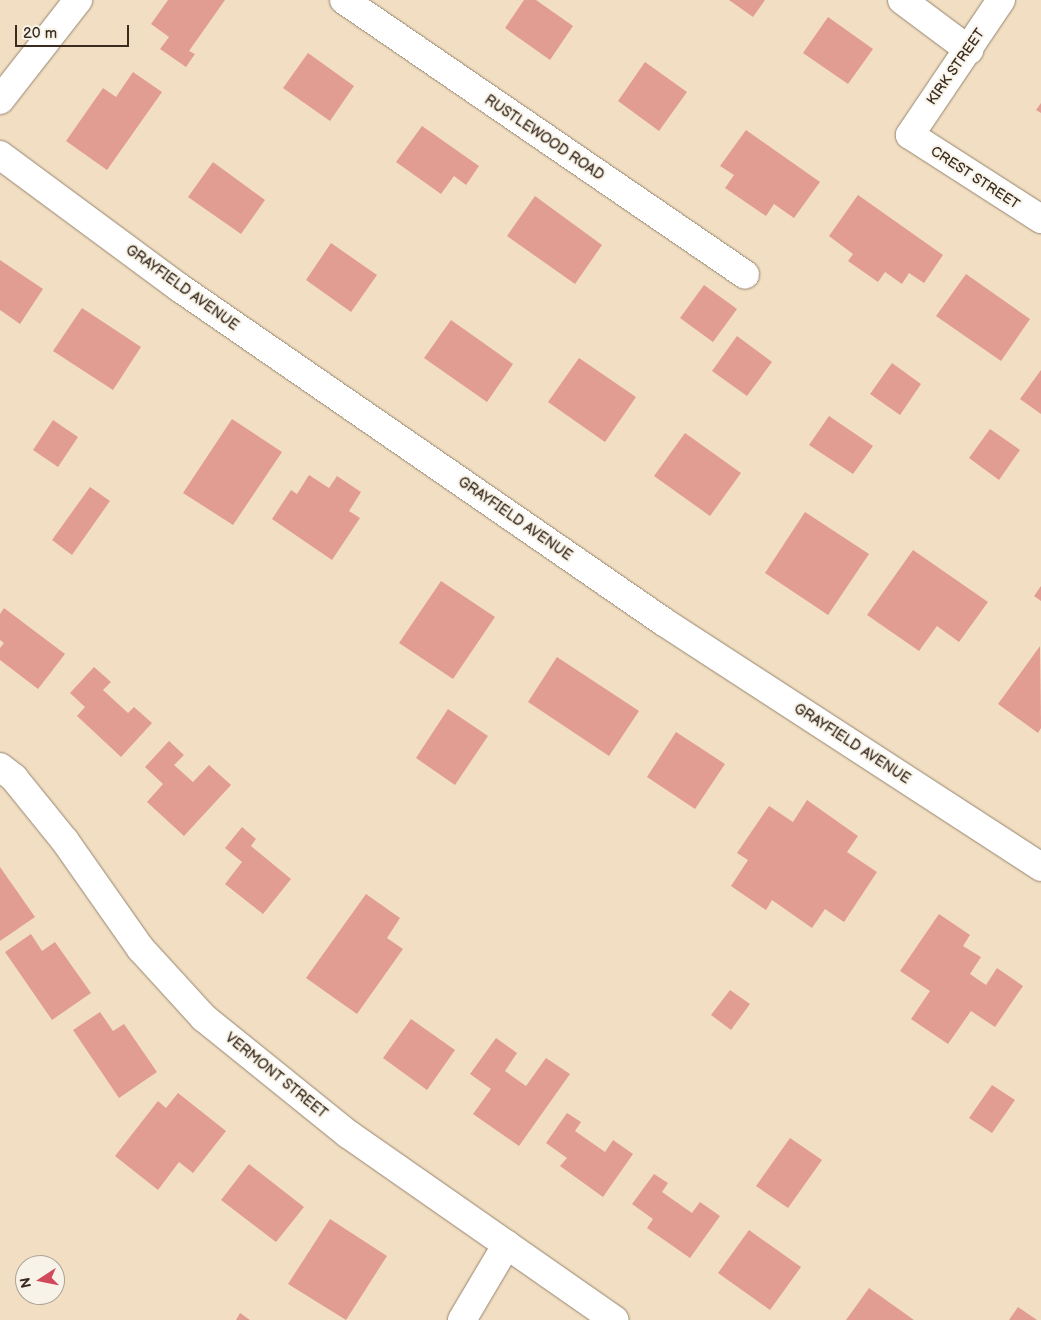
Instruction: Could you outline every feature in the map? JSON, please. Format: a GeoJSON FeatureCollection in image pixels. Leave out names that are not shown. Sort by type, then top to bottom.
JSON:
{"type":"FeatureCollection","features":[{"type":"Feature","properties":{"kind":"street"},"geometry":{"type":"LineString","coordinates":[[0,100],[78,0]]}},
{"type":"Feature","properties":{"kind":"street","name":"RUSTLEWOOD ROAD"},"geometry":{"type":"LineString","coordinates":[[344,0],[745,275]]}},
{"type":"Feature","properties":{"kind":"street"},"geometry":{"type":"LineString","coordinates":[[902,0],[969,50]]}},
{"type":"Feature","properties":{"kind":"street","name":"KIRK STREET"},"geometry":{"type":"LineString","coordinates":[[910,134],[969,50],[1001,0]]}},
{"type":"Feature","properties":{"kind":"street","name":"CREST STREET"},"geometry":{"type":"LineString","coordinates":[[910,134],[1041,220]]}},
{"type":"Feature","properties":{"kind":"street","name":"GRAYFIELD AVENUE"},"geometry":{"type":"LineString","coordinates":[[0,155],[180,288],[664,622],[1040,865]]}},
{"type":"Feature","properties":{"kind":"street","name":"VERMONT STREET"},"geometry":{"type":"LineString","coordinates":[[0,767],[14,778],[65,841],[141,949],[204,1018],[348,1134],[615,1320]]}},
{"type":"Feature","properties":{"kind":"street"},"geometry":{"type":"LineString","coordinates":[[462,1320],[507,1244]]}},
{"type":"Feature","properties":{"kind":"building"},"geometry":{"type":"Polygon","coordinates":[[[168,0],[225,0],[189,51],[195,54],[186,67],[160,49],[169,37],[151,24],[168,0]]]}},
{"type":"Feature","properties":{"kind":"building"},"geometry":{"type":"Polygon","coordinates":[[[524,0],[536,0],[573,26],[550,60],[505,28],[524,0]]]}},
{"type":"Feature","properties":{"kind":"building"},"geometry":{"type":"Polygon","coordinates":[[[729,0],[765,0],[753,17],[729,0]]]}},
{"type":"Feature","properties":{"kind":"building"},"geometry":{"type":"Polygon","coordinates":[[[828,17],[873,49],[848,84],[803,53],[828,17]]]}},
{"type":"Feature","properties":{"kind":"building"},"geometry":{"type":"Polygon","coordinates":[[[308,53],[354,86],[330,121],[283,88],[308,53]]]}},
{"type":"Feature","properties":{"kind":"building"},"geometry":{"type":"Polygon","coordinates":[[[645,62],[687,92],[659,131],[618,101],[645,62]]]}},
{"type":"Feature","properties":{"kind":"building"},"geometry":{"type":"Polygon","coordinates":[[[133,72],[162,92],[107,170],[66,141],[103,88],[116,97],[133,72]]]}},
{"type":"Feature","properties":{"kind":"building"},"geometry":{"type":"Polygon","coordinates":[[[1041,103],[1041,113],[1036,110],[1041,103]]]}},
{"type":"Feature","properties":{"kind":"building"},"geometry":{"type":"Polygon","coordinates":[[[422,126],[479,166],[466,185],[454,176],[441,194],[396,162],[422,126]]]}},
{"type":"Feature","properties":{"kind":"building"},"geometry":{"type":"Polygon","coordinates":[[[746,130],[820,182],[794,218],[774,204],[766,216],[725,188],[734,175],[720,166],[746,130]]]}},
{"type":"Feature","properties":{"kind":"building"},"geometry":{"type":"Polygon","coordinates":[[[213,162],[265,200],[241,234],[188,197],[213,162]]]}},
{"type":"Feature","properties":{"kind":"building"},"geometry":{"type":"Polygon","coordinates":[[[858,195],[943,255],[924,283],[909,273],[902,284],[885,272],[878,282],[848,261],[853,254],[829,236],[858,195]]]}},
{"type":"Feature","properties":{"kind":"building"},"geometry":{"type":"Polygon","coordinates":[[[535,196],[602,245],[575,284],[507,236],[535,196]]]}},
{"type":"Feature","properties":{"kind":"building"},"geometry":{"type":"Polygon","coordinates":[[[331,243],[377,275],[351,312],[306,280],[331,243]]]}},
{"type":"Feature","properties":{"kind":"building"},"geometry":{"type":"Polygon","coordinates":[[[0,260],[43,289],[20,324],[0,310],[0,260]]]}},
{"type":"Feature","properties":{"kind":"building"},"geometry":{"type":"Polygon","coordinates":[[[966,274],[1030,319],[1001,361],[936,316],[966,274]]]}},
{"type":"Feature","properties":{"kind":"building"},"geometry":{"type":"Polygon","coordinates":[[[704,285],[737,309],[713,342],[680,318],[704,285]]]}},
{"type":"Feature","properties":{"kind":"building"},"geometry":{"type":"Polygon","coordinates":[[[82,308],[141,347],[113,390],[53,351],[82,308]]]}},
{"type":"Feature","properties":{"kind":"building"},"geometry":{"type":"Polygon","coordinates":[[[451,320],[513,364],[487,402],[424,358],[451,320]]]}},
{"type":"Feature","properties":{"kind":"building"},"geometry":{"type":"Polygon","coordinates":[[[737,336],[772,362],[747,396],[712,371],[737,336]]]}},
{"type":"Feature","properties":{"kind":"building"},"geometry":{"type":"Polygon","coordinates":[[[579,358],[636,397],[605,442],[548,402],[579,358]]]}},
{"type":"Feature","properties":{"kind":"building"},"geometry":{"type":"Polygon","coordinates":[[[892,363],[921,384],[900,415],[870,394],[892,363]]]}},
{"type":"Feature","properties":{"kind":"building"},"geometry":{"type":"Polygon","coordinates":[[[1041,370],[1041,414],[1020,399],[1041,370]]]}},
{"type":"Feature","properties":{"kind":"building"},"geometry":{"type":"Polygon","coordinates":[[[829,416],[873,446],[853,474],[809,445],[829,416]]]}},
{"type":"Feature","properties":{"kind":"building"},"geometry":{"type":"Polygon","coordinates":[[[232,419],[282,452],[233,525],[183,493],[232,419]]]}},
{"type":"Feature","properties":{"kind":"building"},"geometry":{"type":"Polygon","coordinates":[[[53,420],[78,437],[58,467],[33,450],[53,420]]]}},
{"type":"Feature","properties":{"kind":"building"},"geometry":{"type":"Polygon","coordinates":[[[990,429],[1020,450],[999,480],[969,458],[990,429]]]}},
{"type":"Feature","properties":{"kind":"building"},"geometry":{"type":"Polygon","coordinates":[[[685,433],[741,473],[710,516],[654,476],[685,433]]]}},
{"type":"Feature","properties":{"kind":"building"},"geometry":{"type":"Polygon","coordinates":[[[309,475],[329,488],[337,476],[361,492],[349,511],[360,518],[332,560],[272,519],[291,490],[297,494],[309,475]]]}},
{"type":"Feature","properties":{"kind":"building"},"geometry":{"type":"Polygon","coordinates":[[[90,487],[110,501],[72,555],[52,540],[90,487]]]}},
{"type":"Feature","properties":{"kind":"building"},"geometry":{"type":"Polygon","coordinates":[[[805,512],[869,554],[828,615],[765,573],[805,512]]]}},
{"type":"Feature","properties":{"kind":"building"},"geometry":{"type":"Polygon","coordinates":[[[913,550],[988,602],[959,642],[937,626],[919,651],[867,615],[913,550]]]}},
{"type":"Feature","properties":{"kind":"building"},"geometry":{"type":"Polygon","coordinates":[[[441,581],[495,617],[453,679],[399,643],[441,581]]]}},
{"type":"Feature","properties":{"kind":"building"},"geometry":{"type":"Polygon","coordinates":[[[1041,586],[1041,601],[1034,596],[1041,586]]]}},
{"type":"Feature","properties":{"kind":"building"},"geometry":{"type":"Polygon","coordinates":[[[4,608],[65,654],[38,689],[0,660],[0,648],[4,643],[0,640],[0,614],[4,608]]]}},
{"type":"Feature","properties":{"kind":"building"},"geometry":{"type":"Polygon","coordinates":[[[1040,646],[1041,728],[1038,733],[998,704],[1040,646]]]}},
{"type":"Feature","properties":{"kind":"building"},"geometry":{"type":"Polygon","coordinates":[[[557,657],[639,711],[609,756],[528,702],[557,657]]]}},
{"type":"Feature","properties":{"kind":"building"},"geometry":{"type":"Polygon","coordinates":[[[94,667],[111,682],[103,690],[128,713],[134,707],[152,723],[121,757],[77,716],[85,707],[70,693],[94,667]]]}},
{"type":"Feature","properties":{"kind":"building"},"geometry":{"type":"Polygon","coordinates":[[[448,709],[488,736],[455,785],[416,758],[448,709]]]}},
{"type":"Feature","properties":{"kind":"building"},"geometry":{"type":"Polygon","coordinates":[[[676,732],[725,764],[695,809],[647,777],[676,732]]]}},
{"type":"Feature","properties":{"kind":"building"},"geometry":{"type":"Polygon","coordinates":[[[169,741],[184,755],[174,765],[193,782],[209,765],[231,785],[184,836],[147,802],[163,784],[145,767],[169,741]]]}},
{"type":"Feature","properties":{"kind":"building"},"geometry":{"type":"Polygon","coordinates":[[[807,800],[858,836],[847,852],[877,872],[844,922],[825,909],[812,928],[772,900],[766,910],[731,886],[748,860],[737,853],[769,806],[793,822],[807,800]]]}},
{"type":"Feature","properties":{"kind":"building"},"geometry":{"type":"Polygon","coordinates":[[[242,827],[256,839],[251,846],[291,879],[263,914],[225,884],[242,862],[225,848],[242,827]]]}},
{"type":"Feature","properties":{"kind":"building"},"geometry":{"type":"Polygon","coordinates":[[[0,867],[35,917],[0,941],[0,867]]]}},
{"type":"Feature","properties":{"kind":"building"},"geometry":{"type":"Polygon","coordinates":[[[366,894],[400,918],[387,938],[403,949],[357,1014],[306,978],[366,894]]]}},
{"type":"Feature","properties":{"kind":"building"},"geometry":{"type":"Polygon","coordinates":[[[939,914],[970,935],[963,946],[981,957],[970,974],[986,985],[997,968],[1023,986],[995,1027],[971,1011],[948,1044],[911,1019],[930,991],[900,971],[939,914]]]}},
{"type":"Feature","properties":{"kind":"building"},"geometry":{"type":"Polygon","coordinates":[[[31,934],[42,951],[55,942],[91,993],[52,1020],[5,952],[31,934]]]}},
{"type":"Feature","properties":{"kind":"building"},"geometry":{"type":"Polygon","coordinates":[[[730,990],[750,1004],[731,1030],[711,1015],[730,990]]]}},
{"type":"Feature","properties":{"kind":"building"},"geometry":{"type":"Polygon","coordinates":[[[100,1012],[113,1031],[124,1024],[157,1072],[119,1098],[73,1030],[100,1012]]]}},
{"type":"Feature","properties":{"kind":"building"},"geometry":{"type":"Polygon","coordinates":[[[411,1019],[455,1050],[427,1090],[383,1058],[411,1019]]]}},
{"type":"Feature","properties":{"kind":"building"},"geometry":{"type":"Polygon","coordinates":[[[496,1038],[517,1053],[505,1071],[526,1086],[546,1058],[570,1074],[519,1146],[473,1114],[491,1089],[470,1074],[496,1038]]]}},
{"type":"Feature","properties":{"kind":"building"},"geometry":{"type":"Polygon","coordinates":[[[992,1085],[1015,1100],[992,1133],[969,1118],[992,1085]]]}},
{"type":"Feature","properties":{"kind":"building"},"geometry":{"type":"Polygon","coordinates":[[[178,1093],[226,1131],[193,1173],[179,1162],[158,1190],[115,1156],[158,1101],[166,1108],[178,1093]]]}},
{"type":"Feature","properties":{"kind":"building"},"geometry":{"type":"Polygon","coordinates":[[[567,1113],[581,1122],[575,1131],[605,1152],[613,1140],[633,1154],[603,1197],[560,1166],[567,1158],[546,1143],[567,1113]]]}},
{"type":"Feature","properties":{"kind":"building"},"geometry":{"type":"Polygon","coordinates":[[[790,1138],[822,1160],[788,1208],[756,1186],[790,1138]]]}},
{"type":"Feature","properties":{"kind":"building"},"geometry":{"type":"Polygon","coordinates":[[[249,1164],[304,1207],[276,1242],[221,1200],[249,1164]]]}},
{"type":"Feature","properties":{"kind":"building"},"geometry":{"type":"Polygon","coordinates":[[[654,1174],[668,1183],[662,1192],[692,1213],[700,1202],[720,1216],[690,1258],[647,1228],[653,1219],[632,1204],[654,1174]]]}},
{"type":"Feature","properties":{"kind":"building"},"geometry":{"type":"Polygon","coordinates":[[[330,1219],[387,1256],[346,1320],[288,1284],[330,1219]]]}},
{"type":"Feature","properties":{"kind":"building"},"geometry":{"type":"Polygon","coordinates":[[[749,1230],[801,1267],[770,1310],[718,1273],[749,1230]]]}},
{"type":"Feature","properties":{"kind":"building"},"geometry":{"type":"Polygon","coordinates":[[[869,1288],[914,1320],[846,1320],[869,1288]]]}},
{"type":"Feature","properties":{"kind":"building"},"geometry":{"type":"Polygon","coordinates":[[[1018,1307],[1037,1320],[1009,1320],[1018,1307]]]}},
{"type":"Feature","properties":{"kind":"building"},"geometry":{"type":"Polygon","coordinates":[[[240,1313],[250,1320],[236,1320],[240,1313]]]}}]}
